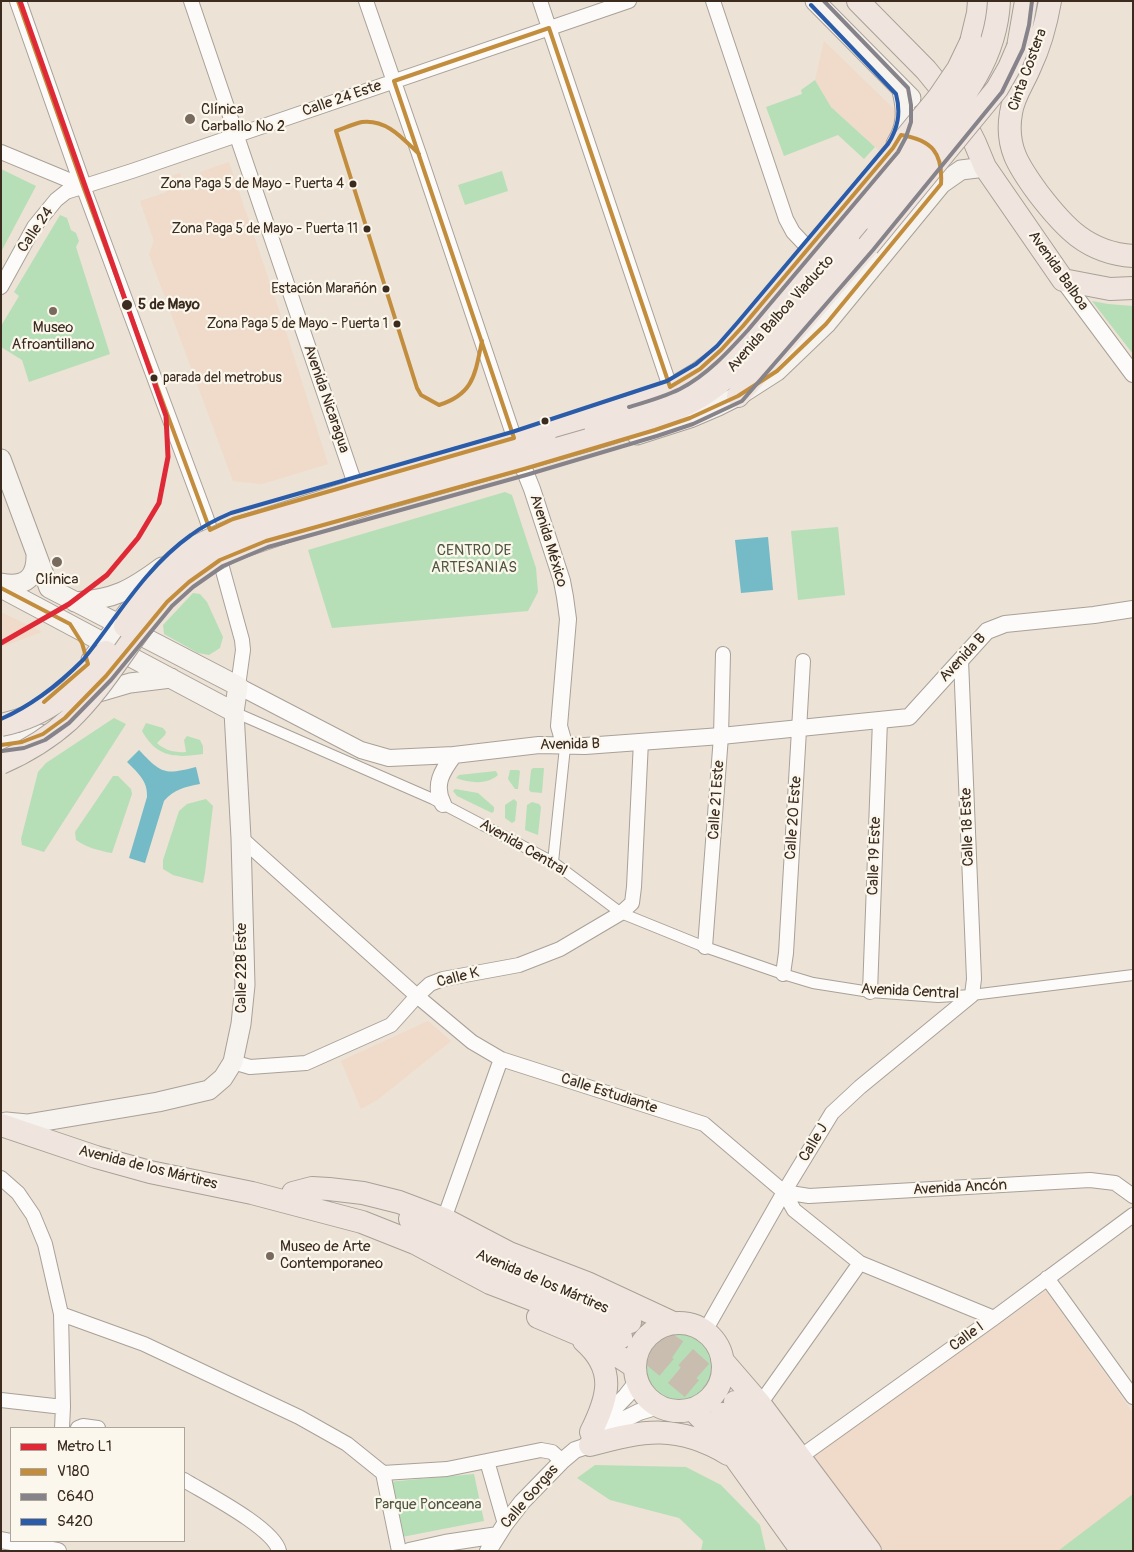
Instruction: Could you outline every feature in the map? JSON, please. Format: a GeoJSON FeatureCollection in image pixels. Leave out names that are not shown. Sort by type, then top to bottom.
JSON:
{"type":"FeatureCollection","features":[{"type":"Feature","properties":{"kind":"highway","name":"Avenida Balboa"},"geometry":{"type":"LineString","coordinates":[[858,1],[926,70],[948,97],[962,117],[984,167],[1063,280]]}},
{"type":"Feature","properties":{"kind":"highway","name":"Avenida Balboa Viaducto"},"geometry":{"type":"LineString","coordinates":[[1,725],[21,721],[35,715],[54,705],[73,688],[106,652],[148,592],[165,572],[182,555],[203,542],[252,524],[459,458],[545,434],[638,404],[669,392],[699,373],[720,357],[744,332],[939,97],[958,69],[970,42],[978,13],[979,1]]}},
{"type":"Feature","properties":{"kind":"highway","name":"Avenida Balboa Viaducto"},"geometry":{"type":"LineString","coordinates":[[1,763],[47,738],[68,720],[96,689],[148,618],[170,593],[190,575],[211,561],[238,548],[372,502],[650,421],[680,408],[703,395],[757,345],[955,109],[976,79],[990,49],[999,1]]}},
{"type":"Feature","properties":{"kind":"highway"},"geometry":{"type":"LineString","coordinates":[[738,396],[868,246],[997,89],[1018,47],[1026,1]]}},
{"type":"Feature","properties":{"kind":"highway","name":"Cinta Costera"},"geometry":{"type":"LineString","coordinates":[[1050,1],[1041,40],[1011,112],[1009,134],[1013,156],[1025,176],[1068,229],[1084,241],[1100,249],[1115,254],[1133,256]]}},
{"type":"Feature","properties":{"kind":"highway"},"geometry":{"type":"LineString","coordinates":[[1063,280],[1110,289],[1133,288]]}},
{"type":"Feature","properties":{"kind":"highway"},"geometry":{"type":"LineString","coordinates":[[1,751],[12,744]]}},
{"type":"Feature","properties":{"kind":"highway","name":"Avenida de los Mártires"},"geometry":{"type":"LineString","coordinates":[[1,1123],[45,1141],[150,1172],[295,1199],[324,1198],[416,1221],[500,1268],[594,1303],[626,1329]]}},
{"type":"Feature","properties":{"kind":"highway","name":"Avenida de los Mártires"},"geometry":{"type":"LineString","coordinates":[[1,1134],[45,1141]]}},
{"type":"Feature","properties":{"kind":"highway"},"geometry":{"type":"LineString","coordinates":[[636,1374],[596,1342],[476,1291],[295,1199],[312,1188],[363,1194],[399,1202],[444,1219],[509,1253],[587,1282],[673,1323]]}},
{"type":"Feature","properties":{"kind":"highway"},"geometry":{"type":"LineString","coordinates":[[673,1323],[685,1323],[705,1331],[718,1348],[722,1360],[719,1384],[713,1394],[704,1403],[692,1409],[681,1411],[670,1410],[650,1400],[642,1392],[636,1374],[637,1354],[646,1338],[661,1327],[673,1323]]}},
{"type":"Feature","properties":{"kind":"highway"},"geometry":{"type":"LineString","coordinates":[[574,1332],[592,1347],[603,1362],[607,1377],[606,1397],[601,1412],[586,1442]]}},
{"type":"Feature","properties":{"kind":"highway"},"geometry":{"type":"LineString","coordinates":[[722,1360],[760,1404],[870,1551]]}},
{"type":"Feature","properties":{"kind":"highway"},"geometry":{"type":"LineString","coordinates":[[827,1551],[729,1408],[786,1466],[849,1551]]}},
{"type":"Feature","properties":{"kind":"highway"},"geometry":{"type":"LineString","coordinates":[[692,1409],[721,1438],[796,1548]]}},
{"type":"Feature","properties":{"kind":"highway"},"geometry":{"type":"LineString","coordinates":[[586,1442],[657,1431],[698,1439],[717,1447],[735,1458]]}},
{"type":"Feature","properties":{"kind":"main road","name":"Avenida Balboa"},"geometry":{"type":"LineString","coordinates":[[816,1],[902,90],[984,167]]}},
{"type":"Feature","properties":{"kind":"main road"},"geometry":{"type":"LineString","coordinates":[[76,602],[106,598],[127,591],[168,563],[194,540],[233,519],[514,438],[670,387],[700,369],[722,350],[893,148],[901,135],[906,115],[906,102],[902,90]]}},
{"type":"Feature","properties":{"kind":"main road"},"geometry":{"type":"LineString","coordinates":[[901,135],[912,136],[922,140],[931,147],[942,166],[941,184]]}},
{"type":"Feature","properties":{"kind":"main road"},"geometry":{"type":"LineString","coordinates":[[12,744],[43,734],[58,723],[88,695],[168,602],[220,560],[266,540],[524,469],[690,418],[738,396],[777,371],[826,324],[941,184],[961,170],[984,167]]}},
{"type":"Feature","properties":{"kind":"main road"},"geometry":{"type":"LineString","coordinates":[[1,459],[36,549],[36,567],[27,580],[16,584],[1,582]]}},
{"type":"Feature","properties":{"kind":"main road","name":"Avenida B"},"geometry":{"type":"LineString","coordinates":[[36,549],[50,588],[238,686]]}},
{"type":"Feature","properties":{"kind":"main road"},"geometry":{"type":"LineString","coordinates":[[1,725],[15,720],[38,707],[88,664],[168,563]]}},
{"type":"Feature","properties":{"kind":"main road","name":"Avenida Central"},"geometry":{"type":"LineString","coordinates":[[1,588],[234,712]]}},
{"type":"Feature","properties":{"kind":"main road"},"geometry":{"type":"LineString","coordinates":[[70,624],[83,643],[87,653],[88,664]]}},
{"type":"Feature","properties":{"kind":"main road"},"geometry":{"type":"LineString","coordinates":[[88,695],[130,683],[171,678]]}},
{"type":"Feature","properties":{"kind":"main road","name":"Calle 22B Este"},"geometry":{"type":"LineString","coordinates":[[1,1123],[27,1124],[158,1102],[209,1090],[223,1078],[233,1062],[241,1024],[245,985],[241,838],[234,712],[238,686]]}},
{"type":"Feature","properties":{"kind":"street"},"geometry":{"type":"LineString","coordinates":[[18,1],[83,186],[220,560],[242,640],[243,650],[238,686]]}},
{"type":"Feature","properties":{"kind":"street","name":"Avenida Nicaragua"},"geometry":{"type":"LineString","coordinates":[[191,1],[355,484]]}},
{"type":"Feature","properties":{"kind":"street","name":"Avenida México"},"geometry":{"type":"LineString","coordinates":[[366,1],[562,581],[568,619],[559,726],[565,746]]}},
{"type":"Feature","properties":{"kind":"street"},"geometry":{"type":"LineString","coordinates":[[540,1],[670,387]]}},
{"type":"Feature","properties":{"kind":"street","name":"Calle 24 Este"},"geometry":{"type":"LineString","coordinates":[[83,186],[132,171],[629,1]]}},
{"type":"Feature","properties":{"kind":"street"},"geometry":{"type":"LineString","coordinates":[[713,1],[786,219],[793,232],[808,249]]}},
{"type":"Feature","properties":{"kind":"street"},"geometry":{"type":"LineString","coordinates":[[1,152],[83,186]]}},
{"type":"Feature","properties":{"kind":"street","name":"Calle 24"},"geometry":{"type":"LineString","coordinates":[[1,287],[34,227],[56,200],[66,192],[83,186]]}},
{"type":"Feature","properties":{"kind":"street","name":"Avenida Balboa"},"geometry":{"type":"LineString","coordinates":[[1063,280],[1133,374]]}},
{"type":"Feature","properties":{"kind":"street","name":"Avenida B"},"geometry":{"type":"LineString","coordinates":[[238,686],[361,750],[389,758],[454,755],[539,745],[565,746],[721,736],[909,717],[987,631],[1005,624],[1094,616],[1133,609]]}},
{"type":"Feature","properties":{"kind":"street","name":"Calle 21 Este"},"geometry":{"type":"LineString","coordinates":[[706,947],[721,736],[723,654]]}},
{"type":"Feature","properties":{"kind":"street","name":"Calle 18 Este"},"geometry":{"type":"LineString","coordinates":[[961,660],[974,979],[972,995]]}},
{"type":"Feature","properties":{"kind":"street","name":"Calle 20 Este"},"geometry":{"type":"LineString","coordinates":[[783,974],[786,953],[803,661]]}},
{"type":"Feature","properties":{"kind":"street","name":"Avenida Central"},"geometry":{"type":"LineString","coordinates":[[234,712],[443,804],[553,862],[626,908],[706,947],[783,974],[814,983],[870,992],[938,997],[972,995],[1133,975]]}},
{"type":"Feature","properties":{"kind":"street","name":"Calle 19 Este"},"geometry":{"type":"LineString","coordinates":[[870,992],[880,720]]}},
{"type":"Feature","properties":{"kind":"street"},"geometry":{"type":"LineString","coordinates":[[626,908],[641,741]]}},
{"type":"Feature","properties":{"kind":"street"},"geometry":{"type":"LineString","coordinates":[[553,862],[565,746]]}},
{"type":"Feature","properties":{"kind":"street"},"geometry":{"type":"LineString","coordinates":[[443,804],[439,796],[438,783],[442,772],[454,755]]}},
{"type":"Feature","properties":{"kind":"street","name":"Calle Estudiante"},"geometry":{"type":"LineString","coordinates":[[241,838],[417,996],[472,1042],[501,1059],[704,1124],[784,1192],[794,1210],[860,1263],[994,1318]]}},
{"type":"Feature","properties":{"kind":"street","name":"Calle K"},"geometry":{"type":"LineString","coordinates":[[233,1062],[250,1067],[306,1063],[391,1025],[430,984],[443,979],[519,964],[560,949],[626,908]]}},
{"type":"Feature","properties":{"kind":"street","name":"Calle J"},"geometry":{"type":"LineString","coordinates":[[705,1331],[784,1192],[832,1113],[972,995]]}},
{"type":"Feature","properties":{"kind":"street"},"geometry":{"type":"LineString","coordinates":[[444,1219],[501,1059]]}},
{"type":"Feature","properties":{"kind":"street"},"geometry":{"type":"LineString","coordinates":[[1,1178],[18,1193],[33,1215],[44,1244],[61,1314],[62,1427]]}},
{"type":"Feature","properties":{"kind":"street","name":"Avenida Ancón"},"geometry":{"type":"LineString","coordinates":[[784,1192],[809,1196],[1090,1180],[1115,1183],[1133,1196]]}},
{"type":"Feature","properties":{"kind":"street","name":"Calle I"},"geometry":{"type":"LineString","coordinates":[[800,1457],[994,1318],[1133,1215]]}},
{"type":"Feature","properties":{"kind":"street"},"geometry":{"type":"LineString","coordinates":[[760,1404],[860,1263]]}},
{"type":"Feature","properties":{"kind":"street"},"geometry":{"type":"LineString","coordinates":[[1047,1278],[1133,1396]]}},
{"type":"Feature","properties":{"kind":"street"},"geometry":{"type":"LineString","coordinates":[[61,1314],[144,1344],[299,1418],[347,1444],[383,1473],[399,1551]]}},
{"type":"Feature","properties":{"kind":"street","name":"Calle Gorgas"},"geometry":{"type":"LineString","coordinates":[[586,1442],[626,1396],[636,1374]]}},
{"type":"Feature","properties":{"kind":"street"},"geometry":{"type":"LineString","coordinates":[[1,1400],[63,1407]]}},
{"type":"Feature","properties":{"kind":"street","name":"Calle Gorgas"},"geometry":{"type":"LineString","coordinates":[[488,1551],[501,1529],[529,1495],[562,1461],[586,1442],[623,1420],[639,1412],[659,1406]]}},
{"type":"Feature","properties":{"kind":"street"},"geometry":{"type":"LineString","coordinates":[[383,1473],[447,1469],[541,1450],[552,1452],[562,1461]]}},
{"type":"Feature","properties":{"kind":"street"},"geometry":{"type":"LineString","coordinates":[[409,1551],[501,1529],[488,1460]]}},
{"type":"Feature","properties":{"kind":"street"},"geometry":{"type":"LineString","coordinates":[[185,1481],[262,1528],[278,1545],[279,1551]]}},
{"type":"Feature","properties":{"kind":"street"},"geometry":{"type":"LineString","coordinates":[[11,1542],[58,1551]]}},
{"type":"Feature","properties":{"kind":"shaded area"},"geometry":{"type":"Polygon","coordinates":[[[824,41],[898,113],[894,134],[881,152],[831,107],[815,80],[824,41]]]}},
{"type":"Feature","properties":{"kind":"shaded area"},"geometry":{"type":"Polygon","coordinates":[[[229,162],[328,464],[262,484],[233,481],[149,254],[154,241],[140,201],[167,192],[162,179],[180,173],[186,191],[204,185],[200,172],[229,162]]]}},
{"type":"Feature","properties":{"kind":"shaded area"},"geometry":{"type":"Polygon","coordinates":[[[1,612],[42,632],[1,647],[1,612]]]}},
{"type":"Feature","properties":{"kind":"shaded area"},"geometry":{"type":"Polygon","coordinates":[[[428,1021],[451,1041],[377,1100],[361,1109],[341,1061],[428,1021]]]}},
{"type":"Feature","properties":{"kind":"shaded area"},"geometry":{"type":"Polygon","coordinates":[[[1046,1291],[1133,1413],[1133,1551],[876,1551],[809,1459],[1046,1291]]]}},
{"type":"Feature","properties":{"kind":"green space"},"geometry":{"type":"Polygon","coordinates":[[[815,80],[831,107],[875,147],[864,159],[838,135],[784,156],[766,107],[802,94],[801,90],[815,80]]]}},
{"type":"Feature","properties":{"kind":"green space"},"geometry":{"type":"Polygon","coordinates":[[[1,169],[36,186],[1,252],[1,169]]]}},
{"type":"Feature","properties":{"kind":"green space"},"geometry":{"type":"Polygon","coordinates":[[[502,171],[508,191],[465,205],[458,185],[502,171]]]}},
{"type":"Feature","properties":{"kind":"green space","name":"Museo Afroantillano"},"geometry":{"type":"Polygon","coordinates":[[[60,215],[67,218],[71,230],[76,233],[79,241],[76,247],[110,354],[29,382],[22,360],[1,347],[1,326],[19,296],[14,292],[60,215]]]}},
{"type":"Feature","properties":{"kind":"green space"},"geometry":{"type":"Polygon","coordinates":[[[1092,301],[1133,306],[1133,354],[1092,301]]]}},
{"type":"Feature","properties":{"kind":"green space","name":"CENTRO DE ARTESANIAS"},"geometry":{"type":"Polygon","coordinates":[[[505,492],[512,495],[536,568],[538,592],[528,611],[332,628],[308,550],[505,492]]]}},
{"type":"Feature","properties":{"kind":"green space"},"geometry":{"type":"Polygon","coordinates":[[[838,527],[845,595],[798,600],[791,531],[838,527]]]}},
{"type":"Feature","properties":{"kind":"green space"},"geometry":{"type":"Polygon","coordinates":[[[193,593],[200,594],[207,602],[223,637],[220,648],[209,655],[198,653],[164,634],[163,625],[193,593]]]}},
{"type":"Feature","properties":{"kind":"green space"},"geometry":{"type":"Polygon","coordinates":[[[114,718],[126,724],[44,852],[22,845],[21,839],[38,772],[46,763],[114,718]]]}},
{"type":"Feature","properties":{"kind":"green space"},"geometry":{"type":"Polygon","coordinates":[[[146,723],[163,728],[166,732],[157,743],[163,748],[186,752],[184,740],[187,736],[200,740],[203,746],[203,754],[176,756],[161,751],[154,747],[142,731],[146,723]]]}},
{"type":"Feature","properties":{"kind":"green space"},"geometry":{"type":"Polygon","coordinates":[[[533,768],[544,768],[542,793],[529,790],[531,770],[533,768]]]}},
{"type":"Feature","properties":{"kind":"green space"},"geometry":{"type":"Polygon","coordinates":[[[510,770],[520,771],[518,789],[515,789],[508,779],[510,770]]]}},
{"type":"Feature","properties":{"kind":"green space"},"geometry":{"type":"Polygon","coordinates":[[[496,771],[498,775],[484,782],[473,782],[456,778],[459,775],[496,771]]]}},
{"type":"Feature","properties":{"kind":"green space"},"geometry":{"type":"Polygon","coordinates":[[[113,776],[118,776],[131,789],[132,794],[112,853],[93,848],[76,840],[75,832],[113,776]]]}},
{"type":"Feature","properties":{"kind":"green space"},"geometry":{"type":"Polygon","coordinates":[[[455,789],[478,793],[494,807],[494,811],[492,813],[457,796],[453,791],[455,789]]]}},
{"type":"Feature","properties":{"kind":"green space"},"geometry":{"type":"Polygon","coordinates":[[[206,799],[213,806],[203,883],[173,875],[163,869],[163,860],[179,811],[187,804],[206,799]]]}},
{"type":"Feature","properties":{"kind":"green space"},"geometry":{"type":"Polygon","coordinates":[[[514,799],[517,802],[515,821],[512,823],[505,818],[505,805],[514,799]]]}},
{"type":"Feature","properties":{"kind":"green space"},"geometry":{"type":"Polygon","coordinates":[[[532,802],[539,804],[541,807],[538,835],[525,830],[527,805],[532,802]]]}},
{"type":"Feature","properties":{"kind":"green space"},"geometry":{"type":"Polygon","coordinates":[[[685,1334],[703,1343],[710,1354],[712,1367],[710,1380],[703,1391],[692,1398],[673,1400],[655,1391],[648,1380],[646,1361],[655,1343],[666,1336],[685,1334]]]}},
{"type":"Feature","properties":{"kind":"green space"},"geometry":{"type":"Polygon","coordinates":[[[595,1465],[686,1467],[721,1485],[760,1525],[766,1551],[701,1551],[703,1541],[679,1518],[610,1500],[577,1478],[595,1465]]]}},
{"type":"Feature","properties":{"kind":"green space","name":"Parque Ponceana"},"geometry":{"type":"Polygon","coordinates":[[[474,1474],[484,1521],[402,1537],[388,1482],[474,1474]]]}},
{"type":"Feature","properties":{"kind":"green space"},"geometry":{"type":"Polygon","coordinates":[[[1133,1494],[1133,1551],[1058,1551],[1133,1494]]]}},
{"type":"Feature","properties":{"kind":"water"},"geometry":{"type":"Polygon","coordinates":[[[768,537],[773,590],[741,593],[735,540],[768,537]]]}},
{"type":"Feature","properties":{"kind":"water"},"geometry":{"type":"Polygon","coordinates":[[[139,750],[153,764],[164,771],[177,771],[196,767],[200,784],[176,791],[164,801],[145,863],[129,858],[147,797],[144,782],[127,762],[139,750]]]}},
{"type":"Feature","properties":{"kind":"tunnel"},"geometry":{"type":"LineString","coordinates":[[630,1322],[681,1353],[735,1402]]}},
{"type":"Feature","properties":{"kind":"tunnel"},"geometry":{"type":"LineString","coordinates":[[621,1337],[653,1356],[722,1414]]}},
{"type":"Feature","properties":{"kind":"metro line","name":"L1"},"geometry":{"type":"LineString","coordinates":[[1,643],[69,604],[107,575],[138,538],[159,503],[168,457],[166,416],[20,1]]}},
{"type":"Feature","properties":{"kind":"transit line","name":"V180"},"geometry":{"type":"LineString","coordinates":[[1,745],[22,742],[43,734],[65,718],[106,676],[167,602],[189,582],[220,560],[266,541],[524,469],[655,430],[690,418],[738,396],[777,371],[826,324],[941,184],[940,164],[933,150],[921,140],[901,135],[893,148],[743,326],[700,369],[670,387],[549,28],[394,81],[514,438],[233,519],[210,530],[83,186],[18,1]]}},
{"type":"Feature","properties":{"kind":"transit line","name":"C640"},"geometry":{"type":"LineString","coordinates":[[629,407],[680,389],[699,377],[725,355],[898,152],[906,137],[911,122],[908,88],[824,1]]}},
{"type":"Feature","properties":{"kind":"transit line","name":"C640"},"geometry":{"type":"LineString","coordinates":[[2,751],[24,748],[45,740],[69,723],[111,680],[172,606],[193,587],[223,566],[268,547],[526,475],[657,436],[693,424],[742,401],[873,250],[1002,92],[1023,49],[1032,1]]}},
{"type":"Feature","properties":{"kind":"transit line","name":"S420"},"geometry":{"type":"LineString","coordinates":[[1,719],[35,701],[74,669],[83,660],[146,577],[175,548],[210,523],[231,513],[512,432],[667,381],[696,364],[717,346],[888,144],[896,126],[898,114],[896,94],[811,5]]}},
{"type":"Feature","properties":{"kind":"transit line","name":"V180"},"geometry":{"type":"LineString","coordinates":[[419,154],[401,136],[379,124],[362,122],[336,131],[417,388],[421,395],[439,405],[451,400],[466,389],[475,373],[482,341]]}},
{"type":"Feature","properties":{"kind":"transit line","name":"V180"},"geometry":{"type":"LineString","coordinates":[[1,588],[70,624],[82,643],[88,664],[44,702]]}},
{"type":"Feature","properties":{"kind":"place","name":"Clínica Carballo No 2"},"geometry":{"type":"Point","coordinates":[190,119]}},
{"type":"Feature","properties":{"kind":"place","name":"Zona Paga 5 de Mayo - Puerta 4"},"geometry":{"type":"Point","coordinates":[353,184]}},
{"type":"Feature","properties":{"kind":"place","name":"Zona Paga 5 de Mayo - Puerta 11"},"geometry":{"type":"Point","coordinates":[367,229]}},
{"type":"Feature","properties":{"kind":"place","name":"Estación Marañón"},"geometry":{"type":"Point","coordinates":[386,289]}},
{"type":"Feature","properties":{"kind":"place","name":"5 de Mayo"},"geometry":{"type":"Point","coordinates":[127,305]}},
{"type":"Feature","properties":{"kind":"place","name":"Museo Afroantillano"},"geometry":{"type":"Point","coordinates":[53,311]}},
{"type":"Feature","properties":{"kind":"place","name":"Zona Paga 5 de Mayo - Puerta 1"},"geometry":{"type":"Point","coordinates":[397,324]}},
{"type":"Feature","properties":{"kind":"place","name":"parada del metrobus"},"geometry":{"type":"Point","coordinates":[154,378]}},
{"type":"Feature","properties":{"kind":"place","name":"Clínica"},"geometry":{"type":"Point","coordinates":[57,562]}},
{"type":"Feature","properties":{"kind":"place","name":"Museo de Arte Contemporaneo"},"geometry":{"type":"Point","coordinates":[270,1256]}}]}
